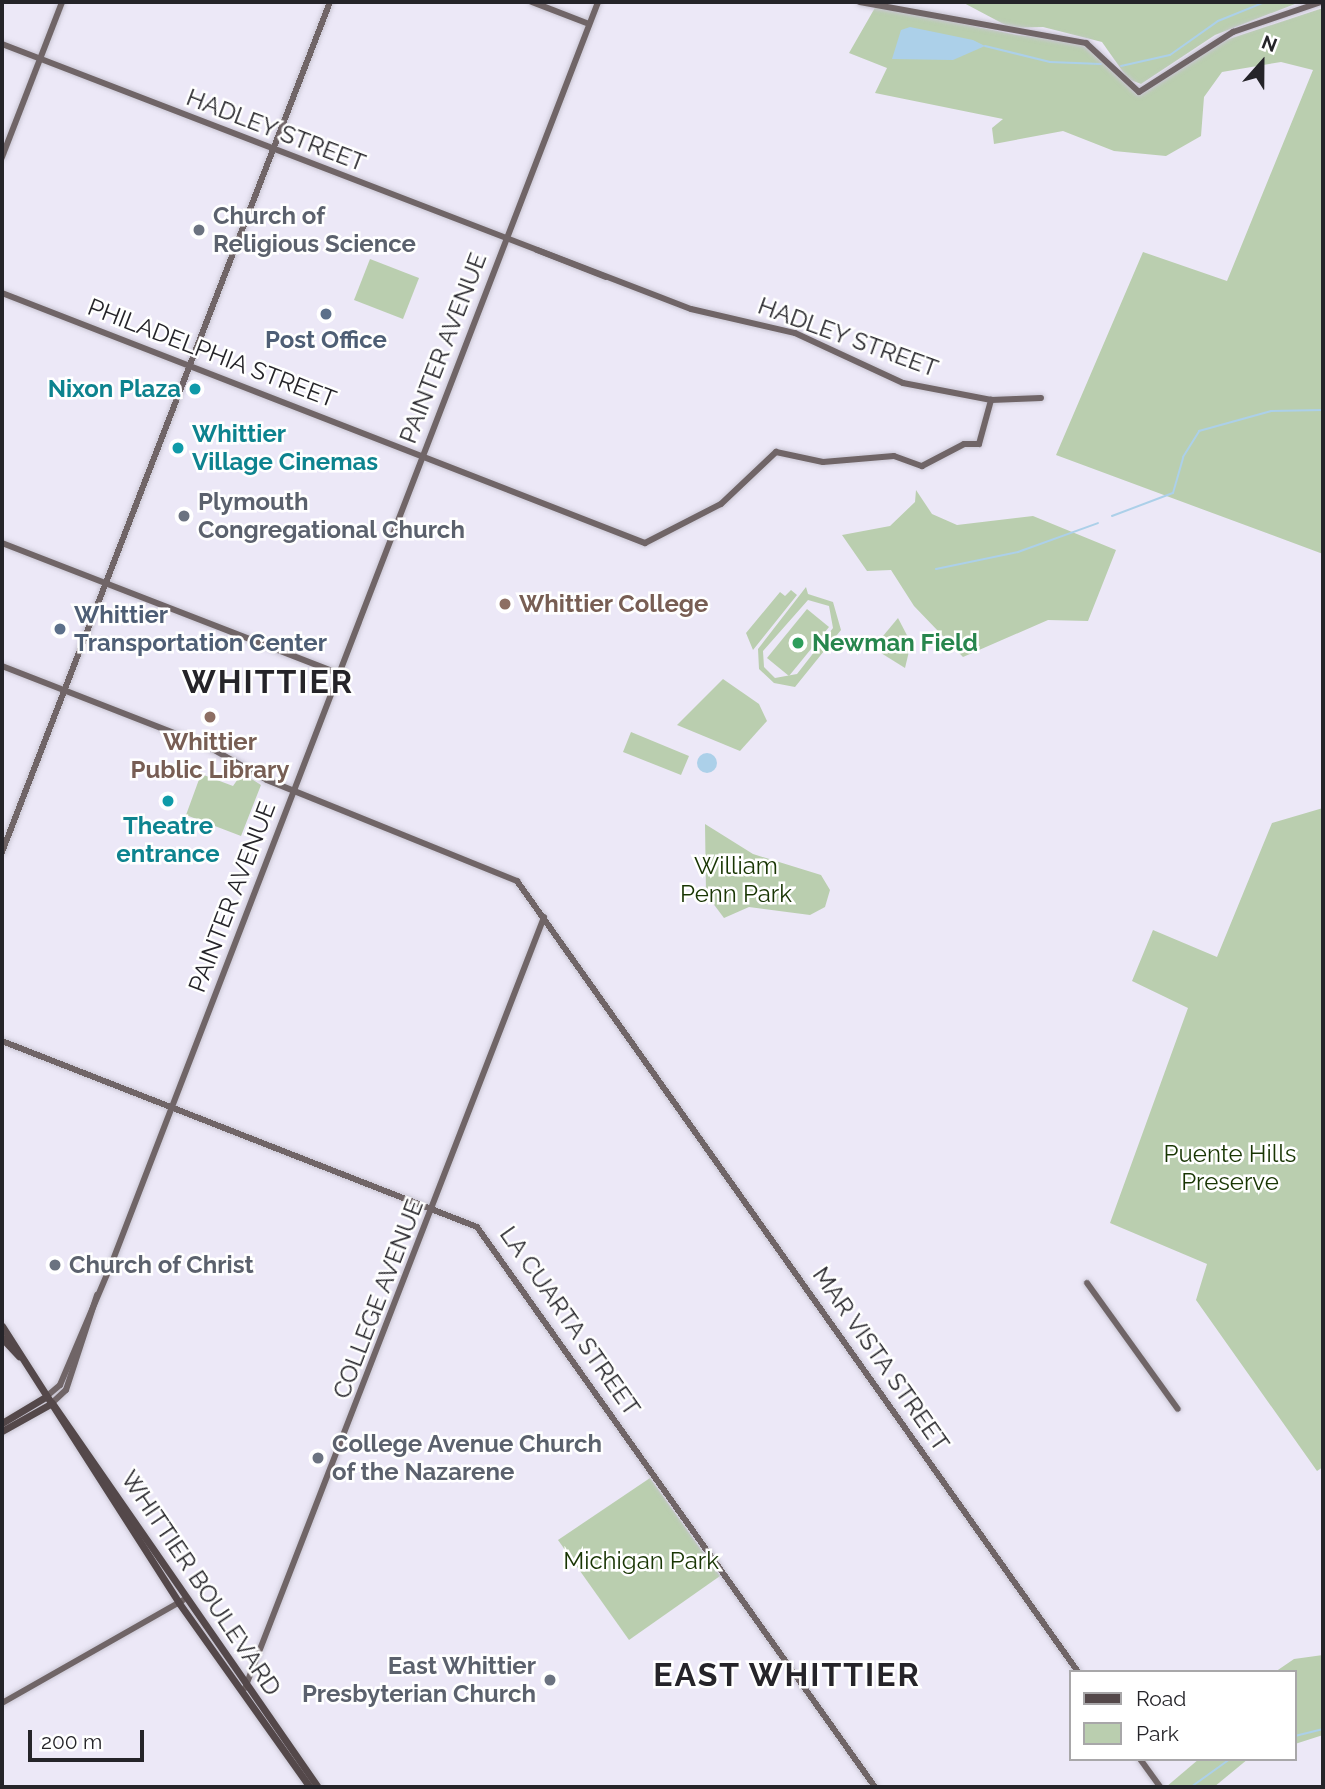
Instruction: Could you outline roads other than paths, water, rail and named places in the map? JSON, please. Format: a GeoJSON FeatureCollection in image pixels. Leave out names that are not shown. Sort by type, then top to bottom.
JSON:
{"type":"FeatureCollection","features":[{"type":"Feature","properties":{"kind":"main road","name":"WHITTIER BOULEVARD"},"geometry":{"type":"LineString","coordinates":[[2,1326],[19,1356],[182,1601],[318,1787]]}},
{"type":"Feature","properties":{"kind":"main road","name":"WHITTIER BOULEVARD"},"geometry":{"type":"LineString","coordinates":[[2,1338],[19,1356]]}},
{"type":"Feature","properties":{"kind":"main road","name":"PAINTER AVENUE"},"geometry":{"type":"LineString","coordinates":[[2,1423],[47,1396]]}},
{"type":"Feature","properties":{"kind":"main road","name":"PAINTER AVENUE"},"geometry":{"type":"LineString","coordinates":[[2,1431],[52,1403]]}},
{"type":"Feature","properties":{"kind":"main road","name":"WHITTIER BOULEVARD"},"geometry":{"type":"LineString","coordinates":[[244,1688],[310,1787]]}},
{"type":"Feature","properties":{"kind":"street"},"geometry":{"type":"LineString","coordinates":[[2,157],[62,2]]}},
{"type":"Feature","properties":{"kind":"street"},"geometry":{"type":"LineString","coordinates":[[2,852],[330,2]]}},
{"type":"Feature","properties":{"kind":"street"},"geometry":{"type":"LineString","coordinates":[[532,2],[589,24]]}},
{"type":"Feature","properties":{"kind":"street","name":"PAINTER AVENUE"},"geometry":{"type":"LineString","coordinates":[[47,1396],[60,1385],[172,1106],[598,2]]}},
{"type":"Feature","properties":{"kind":"street"},"geometry":{"type":"LineString","coordinates":[[860,2],[1086,43],[1139,92],[1234,32],[1321,2]]}},
{"type":"Feature","properties":{"kind":"street","name":"HADLEY STREET"},"geometry":{"type":"LineString","coordinates":[[2,44],[691,309],[795,333],[903,383],[991,400],[1041,397]]}},
{"type":"Feature","properties":{"kind":"street","name":"PHILADELPHIA STREET"},"geometry":{"type":"LineString","coordinates":[[2,293],[645,543],[722,504],[776,453],[823,462],[894,456],[922,466],[964,444],[979,444],[991,400]]}},
{"type":"Feature","properties":{"kind":"street"},"geometry":{"type":"LineString","coordinates":[[2,543],[340,674]]}},
{"type":"Feature","properties":{"kind":"street","name":"MAR VISTA STREET"},"geometry":{"type":"LineString","coordinates":[[2,666],[207,746],[294,790],[511,877],[544,917],[639,1050],[1077,1670]]}},
{"type":"Feature","properties":{"kind":"street","name":"COLLEGE AVENUE"},"geometry":{"type":"LineString","coordinates":[[244,1688],[544,917]]}},
{"type":"Feature","properties":{"kind":"street","name":"LA CUARTA STREET"},"geometry":{"type":"LineString","coordinates":[[2,1041],[433,1208],[486,1235],[875,1787]]}},
{"type":"Feature","properties":{"kind":"street"},"geometry":{"type":"LineString","coordinates":[[1087,1283],[1178,1409]]}},
{"type":"Feature","properties":{"kind":"street","name":"PAINTER AVENUE"},"geometry":{"type":"LineString","coordinates":[[52,1403],[66,1390],[97,1295]]}},
{"type":"Feature","properties":{"kind":"street"},"geometry":{"type":"LineString","coordinates":[[2,1703],[182,1601]]}},
{"type":"Feature","properties":{"kind":"street"},"geometry":{"type":"LineString","coordinates":[[1141,1761],[1160,1787]]}},
{"type":"Feature","properties":{"kind":"water"},"geometry":{"type":"Polygon","coordinates":[[[910,27],[973,40],[985,46],[953,60],[892,59],[901,30],[910,27]]]}},
{"type":"Feature","properties":{"kind":"water"},"geometry":{"type":"Polygon","coordinates":[[[707,753],[714,756],[717,763],[714,770],[707,773],[700,770],[697,763],[700,756],[707,753]]]}},
{"type":"Feature","properties":{"kind":"waterway"},"geometry":{"type":"LineString","coordinates":[[1121,66],[1170,55],[1218,21],[1265,2]]}},
{"type":"Feature","properties":{"kind":"waterway"},"geometry":{"type":"LineString","coordinates":[[985,46],[1050,62],[1101,64]]}},
{"type":"Feature","properties":{"kind":"waterway"},"geometry":{"type":"LineString","coordinates":[[1112,516],[1173,493],[1183,457],[1199,431],[1271,411],[1323,410]]}},
{"type":"Feature","properties":{"kind":"waterway"},"geometry":{"type":"LineString","coordinates":[[936,569],[1018,552],[1098,523]]}},
{"type":"Feature","properties":{"kind":"waterway"},"geometry":{"type":"LineString","coordinates":[[1297,1736],[1323,1729]]}},
{"type":"Feature","properties":{"kind":"waterway"},"geometry":{"type":"LineString","coordinates":[[1191,1787],[1227,1761]]}},
{"type":"Feature","properties":{"kind":"place","name":"Church of Religious Science"},"geometry":{"type":"Point","coordinates":[199,230]}},
{"type":"Feature","properties":{"kind":"place","name":"Post Office"},"geometry":{"type":"Point","coordinates":[326,314]}},
{"type":"Feature","properties":{"kind":"place","name":"Nixon Plaza"},"geometry":{"type":"Point","coordinates":[195,389]}},
{"type":"Feature","properties":{"kind":"place","name":"Whittier Village Cinemas"},"geometry":{"type":"Point","coordinates":[178,448]}},
{"type":"Feature","properties":{"kind":"place","name":"Plymouth Congregational Church"},"geometry":{"type":"Point","coordinates":[184,516]}},
{"type":"Feature","properties":{"kind":"place","name":"Whittier College"},"geometry":{"type":"Point","coordinates":[505,604]}},
{"type":"Feature","properties":{"kind":"place","name":"Whittier Transportation Center"},"geometry":{"type":"Point","coordinates":[60,629]}},
{"type":"Feature","properties":{"kind":"place","name":"Newman Field"},"geometry":{"type":"Point","coordinates":[798,643]}},
{"type":"Feature","properties":{"kind":"place","name":"Whittier Public Library"},"geometry":{"type":"Point","coordinates":[210,717]}},
{"type":"Feature","properties":{"kind":"place","name":"Theatre entrance"},"geometry":{"type":"Point","coordinates":[168,801]}},
{"type":"Feature","properties":{"kind":"place","name":"Church of Christ"},"geometry":{"type":"Point","coordinates":[55,1265]}},
{"type":"Feature","properties":{"kind":"place","name":"College Avenue Church of the Nazarene"},"geometry":{"type":"Point","coordinates":[318,1458]}},
{"type":"Feature","properties":{"kind":"place","name":"East Whittier Presbyterian Church"},"geometry":{"type":"Point","coordinates":[550,1680]}},
{"type":"Feature","properties":{"kind":"district","name":"WHITTIER"},"geometry":{"type":"Point","coordinates":[268,682]}},
{"type":"Feature","properties":{"kind":"district","name":"EAST WHITTIER"},"geometry":{"type":"Point","coordinates":[787,1675]}},
{"type":"Feature","properties":{"kind":"park label","name":"William Penn Park"},"geometry":{"type":"Point","coordinates":[736,880]}},
{"type":"Feature","properties":{"kind":"park label","name":"Puente Hills Preserve"},"geometry":{"type":"Point","coordinates":[1230,1168]}},
{"type":"Feature","properties":{"kind":"park label","name":"Michigan Park"},"geometry":{"type":"Point","coordinates":[641,1561]}}]}
